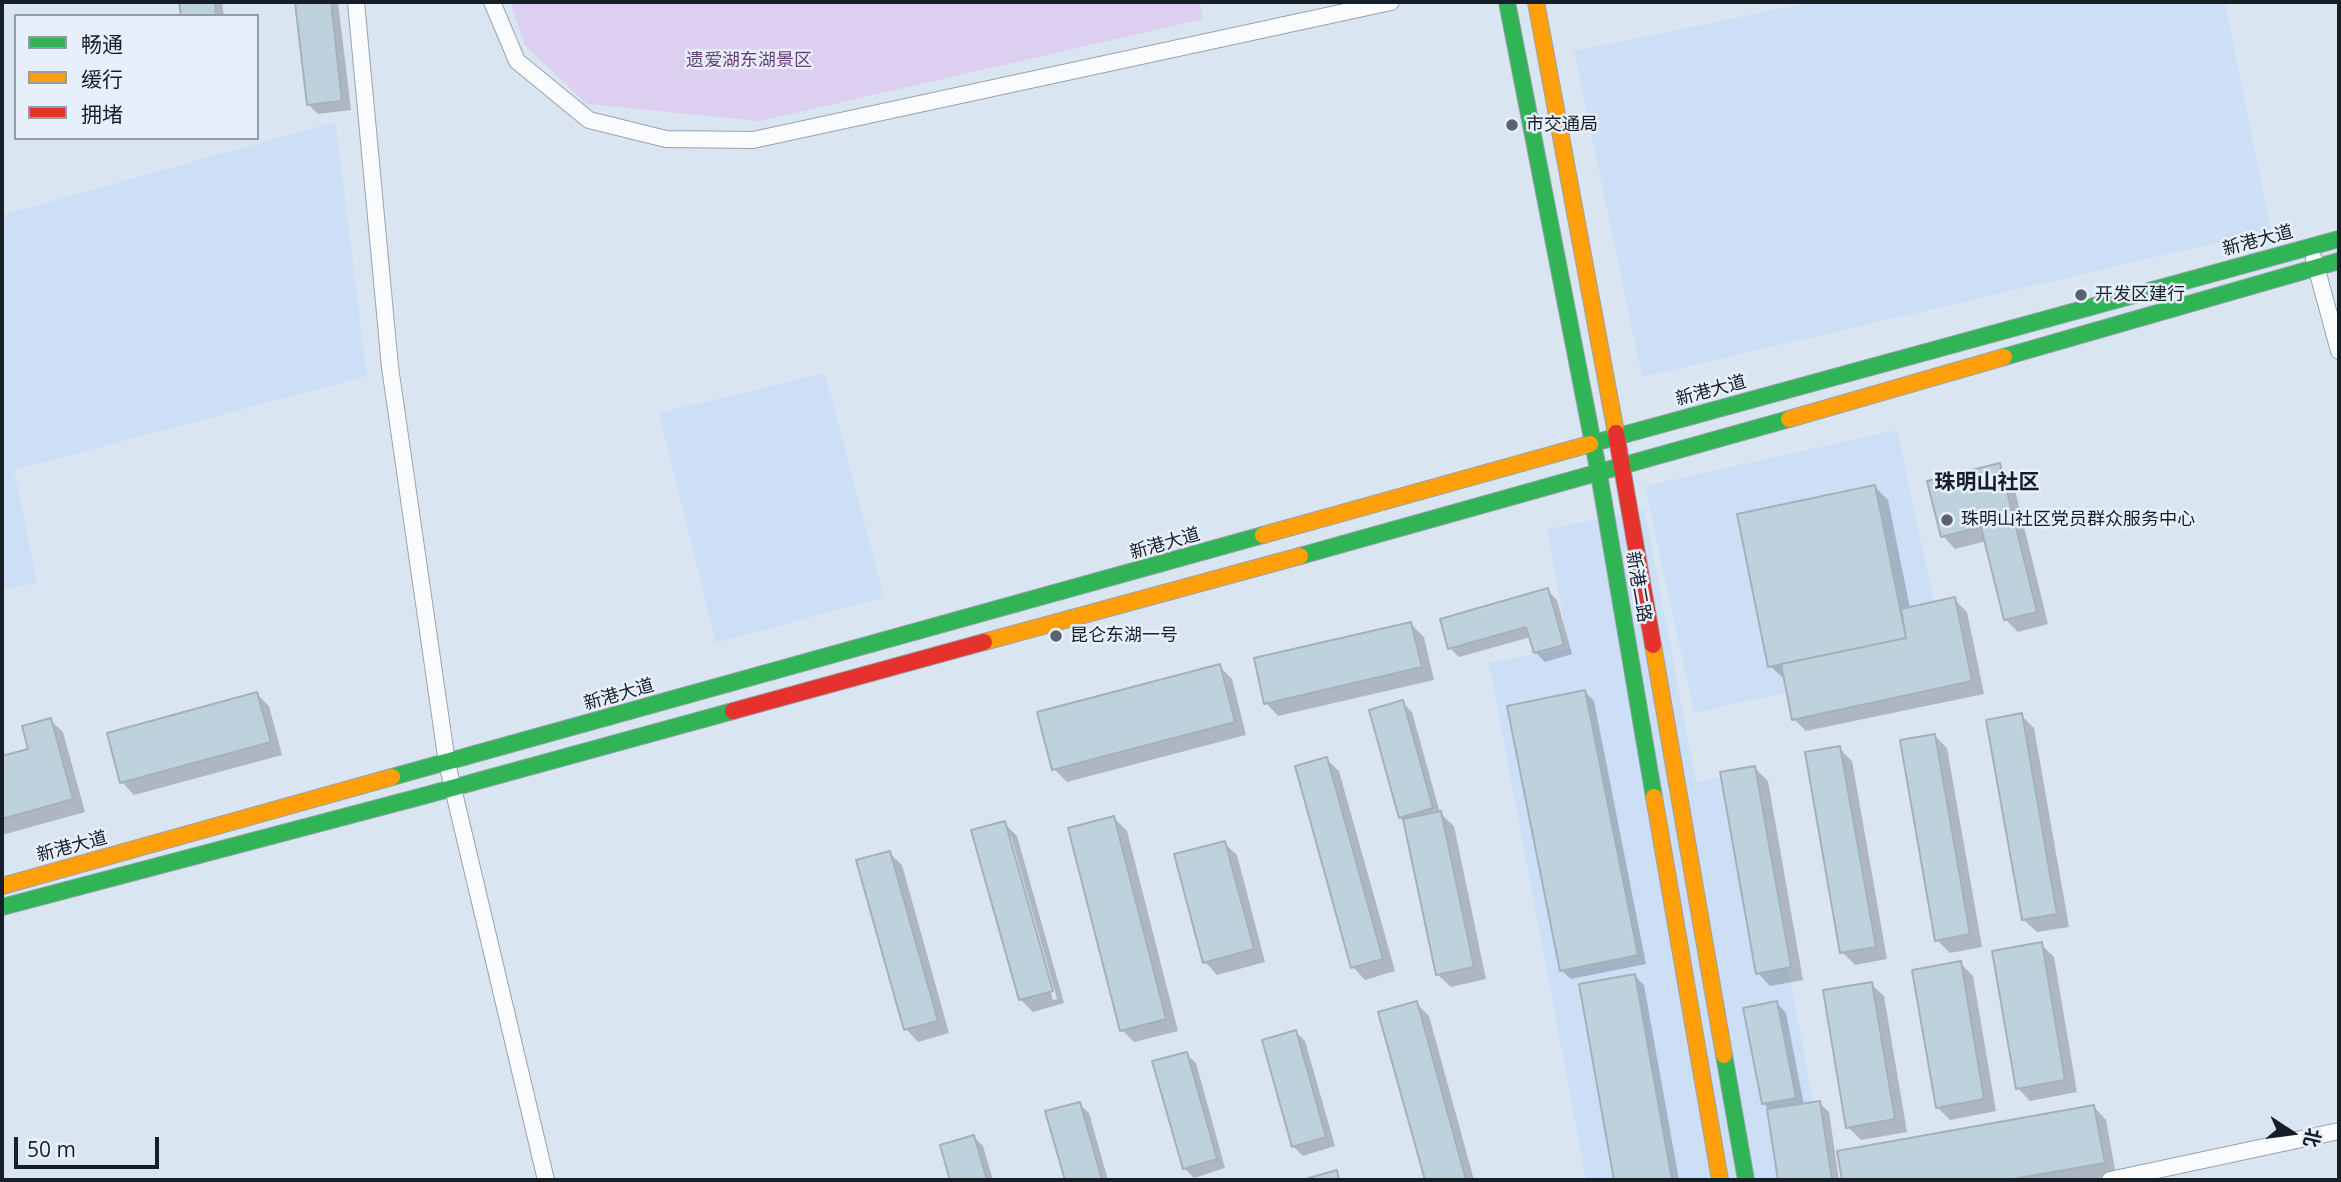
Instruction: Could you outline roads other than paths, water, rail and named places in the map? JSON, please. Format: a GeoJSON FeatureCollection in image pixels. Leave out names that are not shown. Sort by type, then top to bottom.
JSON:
{"type":"FeatureCollection","features":[{"type":"Feature","properties":{"kind":"main road","name":"新港二路"},"geometry":{"type":"LineString","coordinates":[[1507,2],[1599,474],[1720,1180]]}},
{"type":"Feature","properties":{"kind":"main road","name":"新港二路"},"geometry":{"type":"LineString","coordinates":[[1536,2],[1622,467],[1746,1180]]}},
{"type":"Feature","properties":{"kind":"main road","name":"新港大道"},"geometry":{"type":"LineString","coordinates":[[2,886],[2339,239]]}},
{"type":"Feature","properties":{"kind":"main road"},"geometry":{"type":"LineString","coordinates":[[2,907],[453,788],[1599,474],[2339,261]]}},
{"type":"Feature","properties":{"kind":"street"},"geometry":{"type":"LineString","coordinates":[[356,2],[390,367],[447,763],[546,1180]]}},
{"type":"Feature","properties":{"kind":"street"},"geometry":{"type":"LineString","coordinates":[[492,2],[517,61],[589,120],[666,139],[753,140],[1391,2]]}},
{"type":"Feature","properties":{"kind":"street"},"geometry":{"type":"LineString","coordinates":[[2310,247],[2339,351]]}},
{"type":"Feature","properties":{"kind":"street"},"geometry":{"type":"LineString","coordinates":[[2110,1180],[2339,1131]]}},
{"type":"Feature","properties":{"kind":"place","name":"市交通局"},"geometry":{"type":"Point","coordinates":[1512,125]}},
{"type":"Feature","properties":{"kind":"place","name":"开发区建行"},"geometry":{"type":"Point","coordinates":[2081,295]}},
{"type":"Feature","properties":{"kind":"place","name":"珠明山社区党员群众服务中心"},"geometry":{"type":"Point","coordinates":[1947,520]}},
{"type":"Feature","properties":{"kind":"place","name":"昆仑东湖一号"},"geometry":{"type":"Point","coordinates":[1056,636]}},
{"type":"Feature","properties":{"kind":"district","name":"珠明山社区"},"geometry":{"type":"Point","coordinates":[1987,483]}},
{"type":"Feature","properties":{"kind":"park label","name":"遗爱湖东湖景区"},"geometry":{"type":"Point","coordinates":[749,61]}}]}
